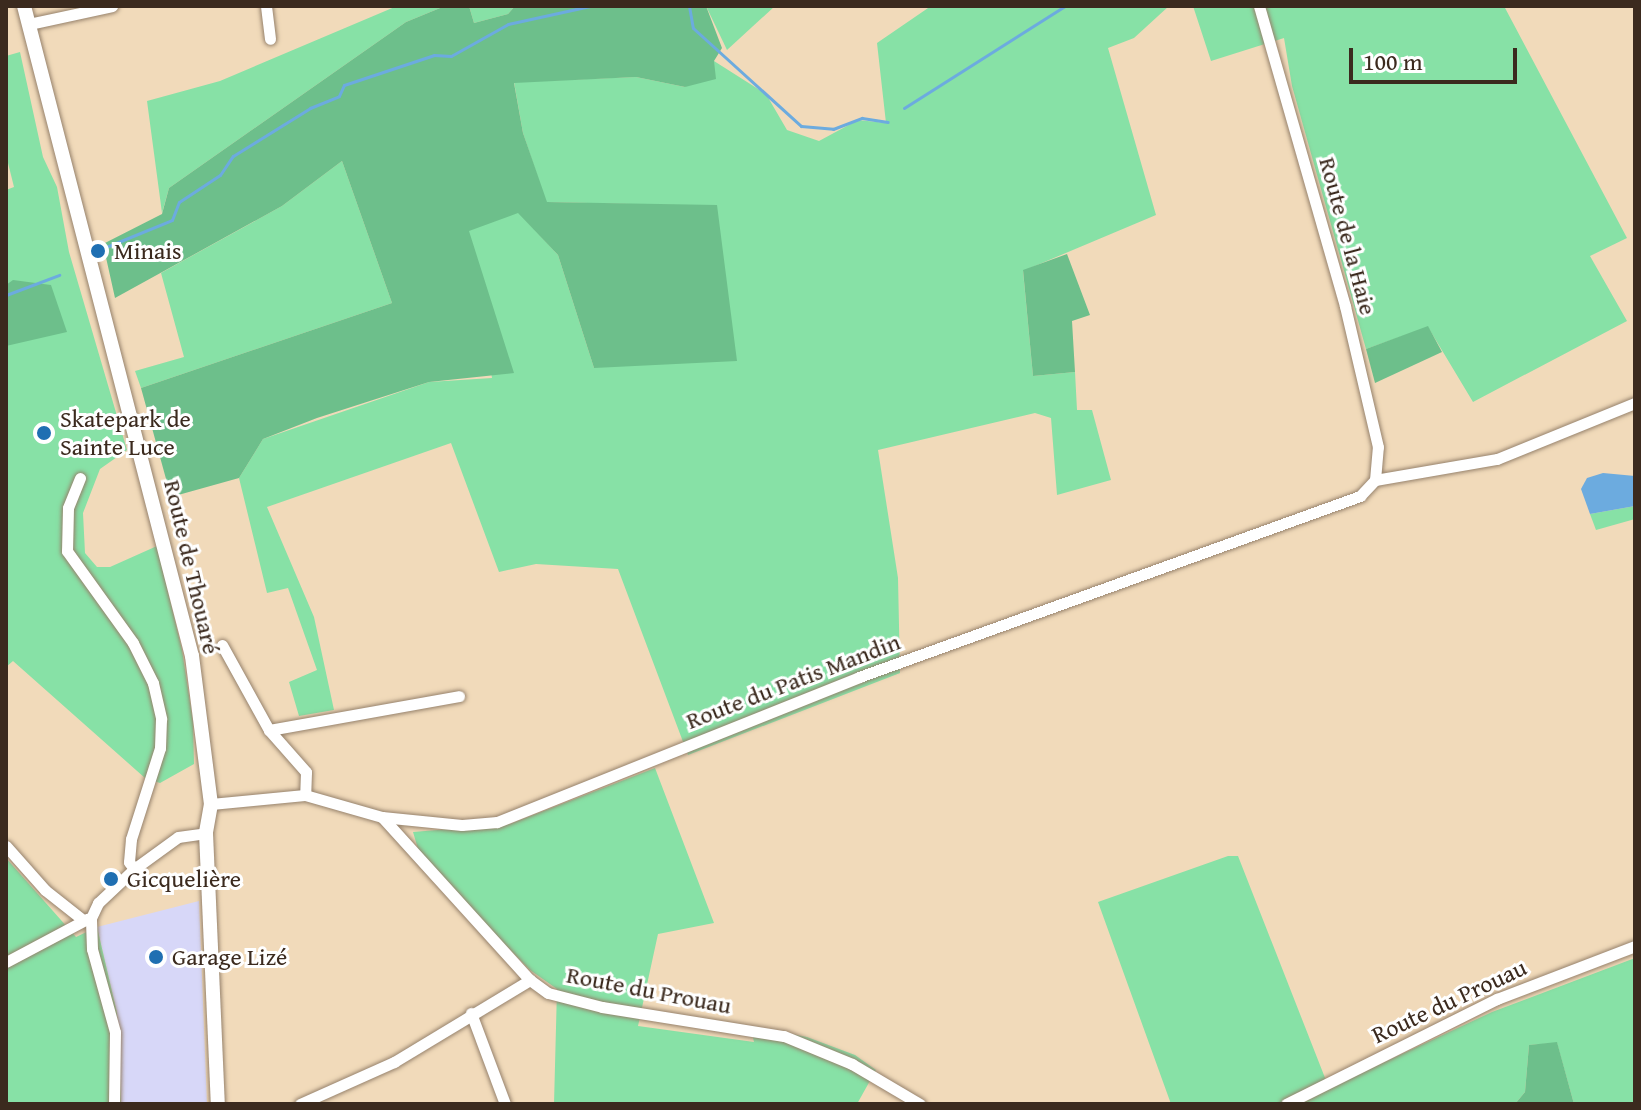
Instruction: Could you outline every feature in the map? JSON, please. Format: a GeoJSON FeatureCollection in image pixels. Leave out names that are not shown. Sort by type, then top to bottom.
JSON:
{"type":"FeatureCollection","features":[{"type":"Feature","properties":{"kind":"street","name":"Route de Thouaré"},"geometry":{"type":"LineString","coordinates":[[24,6],[184,613],[211,804],[206,833],[218,1104]]}},
{"type":"Feature","properties":{"kind":"street"},"geometry":{"type":"LineString","coordinates":[[29,24],[112,6]]}},
{"type":"Feature","properties":{"kind":"street"},"geometry":{"type":"LineString","coordinates":[[266,6],[270,39]]}},
{"type":"Feature","properties":{"kind":"street","name":"Route de la Haie"},"geometry":{"type":"LineString","coordinates":[[1259,6],[1345,306],[1378,447],[1375,480]]}},
{"type":"Feature","properties":{"kind":"street"},"geometry":{"type":"LineString","coordinates":[[1375,480],[1497,459],[1635,403]]}},
{"type":"Feature","properties":{"kind":"street"},"geometry":{"type":"LineString","coordinates":[[80,478],[68,508],[67,551],[133,643],[153,683],[161,719],[160,748],[131,839],[129,862],[134,869]]}},
{"type":"Feature","properties":{"kind":"street","name":"Route du Patis Mandin"},"geometry":{"type":"LineString","coordinates":[[211,804],[305,795],[382,817],[462,825],[497,822],[859,677],[1346,502],[1360,496],[1375,480]]}},
{"type":"Feature","properties":{"kind":"street"},"geometry":{"type":"LineString","coordinates":[[222,645],[269,730],[306,772],[305,795]]}},
{"type":"Feature","properties":{"kind":"street"},"geometry":{"type":"LineString","coordinates":[[269,730],[459,696]]}},
{"type":"Feature","properties":{"kind":"street","name":"Route du Prouau"},"geometry":{"type":"LineString","coordinates":[[382,817],[530,980],[569,1000],[784,1036],[852,1064],[920,1104]]}},
{"type":"Feature","properties":{"kind":"street"},"geometry":{"type":"LineString","coordinates":[[6,962],[87,919],[98,903],[134,869],[178,837],[206,833]]}},
{"type":"Feature","properties":{"kind":"street"},"geometry":{"type":"LineString","coordinates":[[6,846],[45,890],[87,919],[115,1032],[114,1104]]}},
{"type":"Feature","properties":{"kind":"street","name":"Route du Prouau"},"geometry":{"type":"LineString","coordinates":[[1286,1104],[1497,999],[1635,946]]}},
{"type":"Feature","properties":{"kind":"street"},"geometry":{"type":"LineString","coordinates":[[300,1104],[394,1062],[530,980]]}},
{"type":"Feature","properties":{"kind":"street"},"geometry":{"type":"LineString","coordinates":[[471,1013],[505,1104]]}},
{"type":"Feature","properties":{"kind":"shaded area"},"geometry":{"type":"Polygon","coordinates":[[[199,901],[207,1104],[121,1104],[117,1013],[97,927],[199,901]]]}},
{"type":"Feature","properties":{"kind":"green space"},"geometry":{"type":"Polygon","coordinates":[[[397,6],[445,6],[406,22],[169,188],[162,213],[147,101],[220,81],[397,6]]]}},
{"type":"Feature","properties":{"kind":"green space"},"geometry":{"type":"Polygon","coordinates":[[[445,6],[469,6],[474,23],[508,14],[515,6],[706,6],[722,48],[714,61],[716,79],[685,87],[636,77],[514,83],[523,133],[547,202],[717,205],[737,361],[594,368],[558,255],[518,213],[469,231],[514,373],[429,382],[317,418],[263,439],[239,478],[171,497],[141,388],[392,303],[342,161],[282,206],[115,298],[103,244],[162,214],[169,188],[406,22],[445,6]]]}},
{"type":"Feature","properties":{"kind":"green space"},"geometry":{"type":"Polygon","coordinates":[[[469,6],[515,6],[508,14],[474,23],[469,6]]]}},
{"type":"Feature","properties":{"kind":"green space"},"geometry":{"type":"Polygon","coordinates":[[[706,6],[775,6],[727,50],[706,6]]]}},
{"type":"Feature","properties":{"kind":"green space"},"geometry":{"type":"Polygon","coordinates":[[[931,6],[1169,6],[1134,38],[1108,48],[1156,215],[1023,271],[1033,376],[1075,372],[1077,410],[1092,410],[1111,480],[1057,495],[1051,418],[1035,413],[878,450],[898,578],[900,673],[688,755],[618,569],[536,564],[499,572],[451,443],[267,507],[314,617],[334,710],[299,716],[289,682],[317,670],[288,588],[267,593],[239,478],[263,439],[429,382],[492,378],[468,230],[518,212],[558,255],[594,368],[717,206],[546,202],[523,133],[514,82],[636,77],[685,87],[714,61],[766,94],[787,130],[819,141],[858,120],[886,123],[877,43],[931,6]]]}},
{"type":"Feature","properties":{"kind":"green space"},"geometry":{"type":"Polygon","coordinates":[[[1193,6],[1504,6],[1627,238],[1590,256],[1627,321],[1473,402],[1428,327],[1366,349],[1292,86],[1284,38],[1211,61],[1193,6]]]}},
{"type":"Feature","properties":{"kind":"green space"},"geometry":{"type":"Polygon","coordinates":[[[20,52],[43,157],[57,187],[69,252],[127,450],[100,469],[83,513],[85,553],[97,567],[110,567],[157,546],[182,650],[193,722],[194,764],[160,783],[145,778],[13,661],[6,667],[6,190],[14,187],[6,155],[6,56],[20,52]]]}},
{"type":"Feature","properties":{"kind":"green space"},"geometry":{"type":"Polygon","coordinates":[[[342,161],[392,303],[141,388],[135,371],[184,357],[161,273],[282,206],[342,161]]]}},
{"type":"Feature","properties":{"kind":"green space"},"geometry":{"type":"Polygon","coordinates":[[[1067,254],[1090,315],[1072,321],[1075,372],[1033,376],[1023,270],[1067,254]]]}},
{"type":"Feature","properties":{"kind":"green space"},"geometry":{"type":"Polygon","coordinates":[[[13,280],[51,285],[67,332],[6,346],[6,285],[13,280]]]}},
{"type":"Feature","properties":{"kind":"green space"},"geometry":{"type":"Polygon","coordinates":[[[1428,326],[1442,352],[1375,383],[1366,349],[1428,326]]]}},
{"type":"Feature","properties":{"kind":"green space"},"geometry":{"type":"Polygon","coordinates":[[[1635,506],[1635,519],[1596,530],[1590,514],[1635,506]]]}},
{"type":"Feature","properties":{"kind":"green space"},"geometry":{"type":"Polygon","coordinates":[[[655,768],[714,923],[658,934],[638,1026],[754,1042],[750,1026],[807,1037],[855,1055],[876,1070],[857,1104],[554,1104],[557,989],[530,970],[489,928],[418,849],[413,832],[510,824],[655,768]]]}},
{"type":"Feature","properties":{"kind":"green space"},"geometry":{"type":"Polygon","coordinates":[[[1228,856],[1238,856],[1329,1088],[1492,1012],[1635,958],[1635,1104],[1574,1104],[1557,1043],[1529,1045],[1525,1092],[1515,1104],[1171,1104],[1098,902],[1228,856]]]}},
{"type":"Feature","properties":{"kind":"green space"},"geometry":{"type":"Polygon","coordinates":[[[6,858],[76,937],[97,927],[117,1013],[121,1104],[6,1104],[6,858]]]}},
{"type":"Feature","properties":{"kind":"green space"},"geometry":{"type":"Polygon","coordinates":[[[1557,1042],[1574,1104],[1515,1104],[1525,1092],[1529,1045],[1557,1042]]]}},
{"type":"Feature","properties":{"kind":"water"},"geometry":{"type":"Polygon","coordinates":[[[1603,473],[1635,476],[1635,506],[1590,514],[1581,489],[1587,478],[1603,473]]]}},
{"type":"Feature","properties":{"kind":"waterway"},"geometry":{"type":"LineString","coordinates":[[106,247],[172,220],[179,202],[220,175],[233,156],[310,108],[339,96],[344,85],[434,55],[451,56],[508,24],[590,6]]}},
{"type":"Feature","properties":{"kind":"waterway"},"geometry":{"type":"LineString","coordinates":[[689,6],[693,28],[801,126],[833,129],[862,118],[888,122]]}},
{"type":"Feature","properties":{"kind":"waterway"},"geometry":{"type":"LineString","coordinates":[[904,108],[1065,6]]}},
{"type":"Feature","properties":{"kind":"waterway"},"geometry":{"type":"LineString","coordinates":[[6,295],[59,275]]}},
{"type":"Feature","properties":{"kind":"place","name":"Minais"},"geometry":{"type":"Point","coordinates":[98,251]}},
{"type":"Feature","properties":{"kind":"place","name":"Skatepark de Sainte Luce"},"geometry":{"type":"Point","coordinates":[44,433]}},
{"type":"Feature","properties":{"kind":"place","name":"Gicquelière"},"geometry":{"type":"Point","coordinates":[111,879]}},
{"type":"Feature","properties":{"kind":"place","name":"Garage Lizé"},"geometry":{"type":"Point","coordinates":[156,957]}}]}
